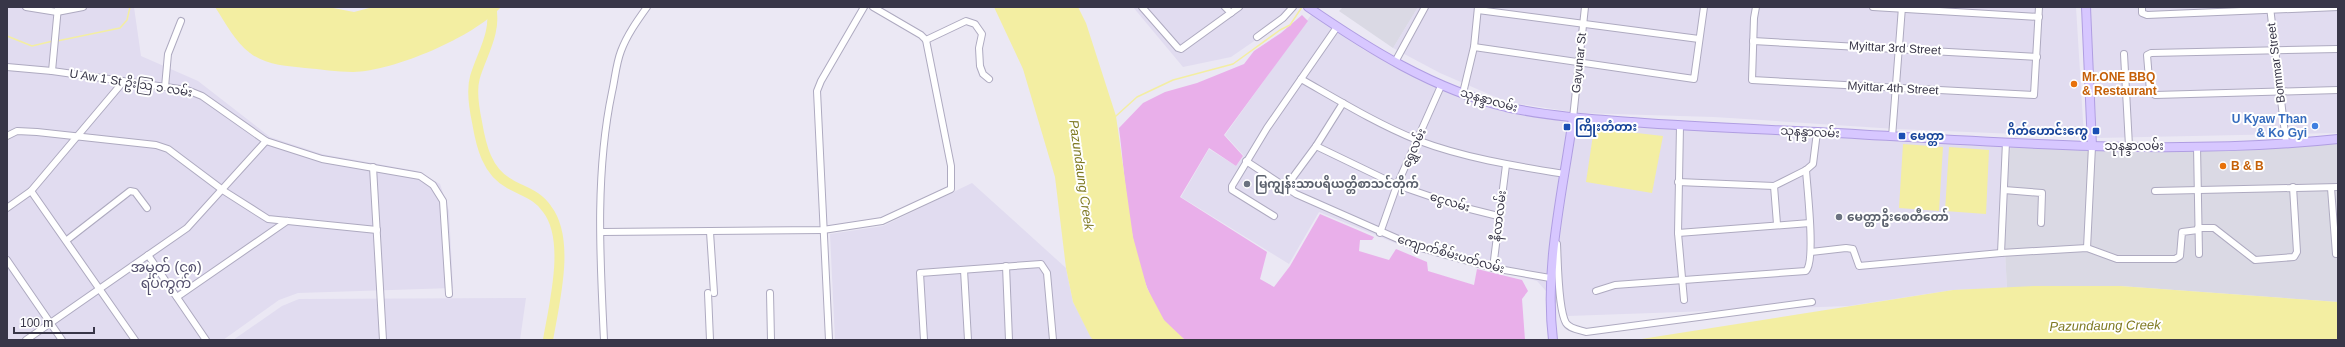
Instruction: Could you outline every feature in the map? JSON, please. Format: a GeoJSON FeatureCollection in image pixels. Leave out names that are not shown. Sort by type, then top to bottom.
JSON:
{"type":"FeatureCollection","features":[{"type":"Feature","properties":{"kind":"main road","name":"သုနန္ဒာလမ်း"},"geometry":{"type":"LineString","coordinates":[[1308,7],[1337,27],[1395,62],[1441,86],[1505,106],[1573,118],[1680,126],[2092,146],[2197,146],[2338,139]]}},
{"type":"Feature","properties":{"kind":"main road"},"geometry":{"type":"LineString","coordinates":[[2086,7],[2092,146]]}},
{"type":"Feature","properties":{"kind":"main road"},"geometry":{"type":"LineString","coordinates":[[1553,340],[1549,311],[1550,280],[1573,118]]}},
{"type":"Feature","properties":{"kind":"street"},"geometry":{"type":"LineString","coordinates":[[26,7],[58,9],[83,7]]}},
{"type":"Feature","properties":{"kind":"street"},"geometry":{"type":"LineString","coordinates":[[604,340],[601,174],[609,108],[621,52],[632,29],[647,7]]}},
{"type":"Feature","properties":{"kind":"street"},"geometry":{"type":"LineString","coordinates":[[829,340],[817,91],[821,81],[864,7]]}},
{"type":"Feature","properties":{"kind":"street"},"geometry":{"type":"LineString","coordinates":[[602,232],[823,230],[882,221],[951,189],[950,166],[926,40],[921,35],[872,7]]}},
{"type":"Feature","properties":{"kind":"street"},"geometry":{"type":"LineString","coordinates":[[1142,7],[1181,49],[1239,7]]}},
{"type":"Feature","properties":{"kind":"street"},"geometry":{"type":"LineString","coordinates":[[1225,7],[1231,13]]}},
{"type":"Feature","properties":{"kind":"street"},"geometry":{"type":"LineString","coordinates":[[1256,38],[1283,18],[1293,7]]}},
{"type":"Feature","properties":{"kind":"street"},"geometry":{"type":"LineString","coordinates":[[1395,62],[1425,7]]}},
{"type":"Feature","properties":{"kind":"street","name":"Gayunar St"},"geometry":{"type":"LineString","coordinates":[[1573,118],[1582,22],[1585,7]]}},
{"type":"Feature","properties":{"kind":"street"},"geometry":{"type":"LineString","coordinates":[[1474,47],[1694,79],[1704,7]]}},
{"type":"Feature","properties":{"kind":"street"},"geometry":{"type":"LineString","coordinates":[[1753,41],[1756,7]]}},
{"type":"Feature","properties":{"kind":"street"},"geometry":{"type":"LineString","coordinates":[[1873,7],[2039,16]]}},
{"type":"Feature","properties":{"kind":"street"},"geometry":{"type":"LineString","coordinates":[[2037,57],[2039,7]]}},
{"type":"Feature","properties":{"kind":"street"},"geometry":{"type":"LineString","coordinates":[[2142,7],[2144,15],[2338,7]]}},
{"type":"Feature","properties":{"kind":"street"},"geometry":{"type":"LineString","coordinates":[[1463,93],[1474,47],[1478,8],[1699,39]]}},
{"type":"Feature","properties":{"kind":"street"},"geometry":{"type":"LineString","coordinates":[[1892,137],[1894,88],[1902,8]]}},
{"type":"Feature","properties":{"kind":"street"},"geometry":{"type":"LineString","coordinates":[[52,71],[58,9]]}},
{"type":"Feature","properties":{"kind":"street","name":"Bommar Street"},"geometry":{"type":"LineString","coordinates":[[2270,9],[2286,142]]}},
{"type":"Feature","properties":{"kind":"street"},"geometry":{"type":"LineString","coordinates":[[165,87],[168,54],[181,21]]}},
{"type":"Feature","properties":{"kind":"street"},"geometry":{"type":"LineString","coordinates":[[926,40],[966,21],[975,24],[982,34],[979,48],[981,70],[989,79]]}},
{"type":"Feature","properties":{"kind":"street"},"geometry":{"type":"LineString","coordinates":[[1274,216],[1232,190],[1232,186],[1246,161],[1337,27]]}},
{"type":"Feature","properties":{"kind":"street","name":"Myittar 3rd Street"},"geometry":{"type":"LineString","coordinates":[[1753,41],[2037,57]]}},
{"type":"Feature","properties":{"kind":"street","name":"Myittar 4th Street"},"geometry":{"type":"LineString","coordinates":[[1753,41],[1752,80],[2034,95],[2037,57]]}},
{"type":"Feature","properties":{"kind":"street"},"geometry":{"type":"LineString","coordinates":[[2338,49],[2151,53],[2147,55],[2150,91],[2155,95],[2338,90]]}},
{"type":"Feature","properties":{"kind":"street"},"geometry":{"type":"LineString","coordinates":[[2124,54],[2128,146]]}},
{"type":"Feature","properties":{"kind":"street","name":"U Aw 1 St ဥိးသြ ၁ လမ်း"},"geometry":{"type":"LineString","coordinates":[[7,67],[52,71],[165,87],[196,93],[266,141],[322,159],[420,176],[439,191],[445,215],[449,294]]}},
{"type":"Feature","properties":{"kind":"street"},"geometry":{"type":"LineString","coordinates":[[1301,78],[1343,103],[1417,140],[1506,165],[1565,174]]}},
{"type":"Feature","properties":{"kind":"street"},"geometry":{"type":"LineString","coordinates":[[7,208],[31,191],[123,82]]}},
{"type":"Feature","properties":{"kind":"street","name":"ရွှေလမ်း"},"geometry":{"type":"LineString","coordinates":[[1380,233],[1397,185],[1441,86]]}},
{"type":"Feature","properties":{"kind":"street"},"geometry":{"type":"LineString","coordinates":[[1285,188],[1316,146],[1343,103]]}},
{"type":"Feature","properties":{"kind":"street"},"geometry":{"type":"LineString","coordinates":[[1680,126],[1678,233],[1684,281],[1684,300]]}},
{"type":"Feature","properties":{"kind":"street"},"geometry":{"type":"LineString","coordinates":[[7,136],[17,131],[156,145],[168,149],[224,190],[268,218],[377,230]]}},
{"type":"Feature","properties":{"kind":"street"},"geometry":{"type":"LineString","coordinates":[[1678,182],[1774,186],[1806,170],[1814,161],[1817,132]]}},
{"type":"Feature","properties":{"kind":"street"},"geometry":{"type":"LineString","coordinates":[[26,340],[187,228],[224,190],[266,141]]}},
{"type":"Feature","properties":{"kind":"street"},"geometry":{"type":"LineString","coordinates":[[2001,253],[2006,142]]}},
{"type":"Feature","properties":{"kind":"street","name":"ငွေလမ်း"},"geometry":{"type":"LineString","coordinates":[[1316,146],[1397,185],[1458,206],[1498,216]]}},
{"type":"Feature","properties":{"kind":"street"},"geometry":{"type":"LineString","coordinates":[[2087,248],[2092,146]]}},
{"type":"Feature","properties":{"kind":"street"},"geometry":{"type":"LineString","coordinates":[[2197,146],[2196,190],[2199,254]]}},
{"type":"Feature","properties":{"kind":"street","name":"ကျောက်စိမ်းပတ်လမ်း"},"geometry":{"type":"LineString","coordinates":[[1246,161],[1285,188],[1380,233],[1414,246],[1493,268],[1550,280]]}},
{"type":"Feature","properties":{"kind":"street","name":"နီလာလမ်း"},"geometry":{"type":"LineString","coordinates":[[1493,268],[1498,216],[1506,165]]}},
{"type":"Feature","properties":{"kind":"street"},"geometry":{"type":"LineString","coordinates":[[373,167],[383,340]]}},
{"type":"Feature","properties":{"kind":"street"},"geometry":{"type":"LineString","coordinates":[[1596,291],[1615,285],[1684,281],[1738,274],[1806,271],[1809,267],[1811,252],[1806,170]]}},
{"type":"Feature","properties":{"kind":"street"},"geometry":{"type":"LineString","coordinates":[[1774,186],[1777,224]]}},
{"type":"Feature","properties":{"kind":"street"},"geometry":{"type":"LineString","coordinates":[[1811,252],[1846,248],[1853,249],[1860,266],[2001,253],[2087,248],[2117,259],[2177,258],[2180,256],[2182,232],[2214,228],[2255,260],[2294,257],[2297,252],[2293,187]]}},
{"type":"Feature","properties":{"kind":"street"},"geometry":{"type":"LineString","coordinates":[[2155,191],[2338,187]]}},
{"type":"Feature","properties":{"kind":"street"},"geometry":{"type":"LineString","coordinates":[[2330,188],[2336,254]]}},
{"type":"Feature","properties":{"kind":"street"},"geometry":{"type":"LineString","coordinates":[[2004,190],[2042,193],[2041,223]]}},
{"type":"Feature","properties":{"kind":"street"},"geometry":{"type":"LineString","coordinates":[[31,191],[67,240],[135,340]]}},
{"type":"Feature","properties":{"kind":"street"},"geometry":{"type":"LineString","coordinates":[[67,240],[130,191],[135,192],[146,208]]}},
{"type":"Feature","properties":{"kind":"street"},"geometry":{"type":"LineString","coordinates":[[177,297],[287,221]]}},
{"type":"Feature","properties":{"kind":"street"},"geometry":{"type":"LineString","coordinates":[[1678,233],[1777,224],[1810,223]]}},
{"type":"Feature","properties":{"kind":"street"},"geometry":{"type":"LineString","coordinates":[[710,232],[710,340]]}},
{"type":"Feature","properties":{"kind":"street"},"geometry":{"type":"LineString","coordinates":[[1556,237],[1561,298],[1566,324],[1570,327],[1586,332],[1812,302]]}},
{"type":"Feature","properties":{"kind":"street"},"geometry":{"type":"LineString","coordinates":[[148,255],[206,340]]}},
{"type":"Feature","properties":{"kind":"street"},"geometry":{"type":"LineString","coordinates":[[7,260],[62,340]]}},
{"type":"Feature","properties":{"kind":"street"},"geometry":{"type":"LineString","coordinates":[[924,340],[920,274],[1041,264],[1045,268],[1053,340]]}},
{"type":"Feature","properties":{"kind":"street"},"geometry":{"type":"LineString","coordinates":[[1006,266],[1009,340]]}},
{"type":"Feature","properties":{"kind":"street"},"geometry":{"type":"LineString","coordinates":[[964,270],[968,340]]}},
{"type":"Feature","properties":{"kind":"street"},"geometry":{"type":"LineString","coordinates":[[770,293],[771,340]]}},
{"type":"Feature","properties":{"kind":"shaded area"},"geometry":{"type":"Polygon","coordinates":[[[7,7],[134,7],[141,56],[198,81],[270,137],[322,154],[417,171],[440,184],[449,211],[453,288],[298,293],[279,300],[223,340],[7,340],[7,7]]]}},
{"type":"Feature","properties":{"kind":"shaded area"},"geometry":{"type":"Polygon","coordinates":[[[1133,7],[1296,8],[1286,19],[1231,57],[1183,67],[1133,7]]]}},
{"type":"Feature","properties":{"kind":"shaded area"},"geometry":{"type":"Polygon","coordinates":[[[1343,7],[1418,7],[1393,48],[1339,11],[1343,7]]]}},
{"type":"Feature","properties":{"kind":"shaded area"},"geometry":{"type":"Polygon","coordinates":[[[1418,7],[2076,7],[2084,137],[1896,129],[1714,117],[1579,113],[1507,102],[1440,73],[1393,48],[1418,7]]]}},
{"type":"Feature","properties":{"kind":"shaded area"},"geometry":{"type":"Polygon","coordinates":[[[2089,7],[2338,7],[2338,133],[2097,138],[2089,7]]]}},
{"type":"Feature","properties":{"kind":"shaded area"},"geometry":{"type":"Polygon","coordinates":[[[1302,15],[1308,21],[1224,135],[1243,156],[1236,166],[1209,148],[1180,197],[1267,252],[1260,279],[1274,287],[1290,266],[1320,214],[1374,237],[1372,240],[1360,240],[1359,251],[1389,260],[1396,249],[1427,262],[1428,271],[1474,285],[1477,269],[1522,280],[1528,291],[1522,299],[1525,340],[1185,340],[1165,322],[1151,298],[1142,275],[1136,251],[1127,202],[1119,128],[1143,103],[1165,92],[1197,83],[1244,64],[1254,51],[1281,33],[1302,15]]]}},
{"type":"Feature","properties":{"kind":"shaded area"},"geometry":{"type":"Polygon","coordinates":[[[1311,15],[1364,50],[1431,85],[1504,112],[1579,124],[2011,142],[2003,214],[2007,288],[1953,290],[1849,306],[1568,316],[1537,281],[1412,250],[1319,212],[1289,264],[1181,197],[1209,149],[1236,166],[1244,156],[1225,135],[1311,15]]]}},
{"type":"Feature","properties":{"kind":"shaded area"},"geometry":{"type":"Polygon","coordinates":[[[2011,142],[2097,148],[2338,144],[2338,302],[2120,286],[2007,288],[2003,214],[2011,142]]]}},
{"type":"Feature","properties":{"kind":"shaded area"},"geometry":{"type":"Polygon","coordinates":[[[972,183],[1066,268],[1073,302],[1093,340],[835,340],[830,234],[883,226],[972,183]]]}},
{"type":"Feature","properties":{"kind":"shaded area"},"geometry":{"type":"Polygon","coordinates":[[[526,298],[520,340],[233,340],[282,306],[299,299],[526,298]]]}},
{"type":"Feature","properties":{"kind":"water"},"geometry":{"type":"Polygon","coordinates":[[[215,7],[328,7],[354,12],[373,7],[501,7],[472,30],[432,50],[390,66],[353,72],[290,66],[262,60],[250,53],[240,43],[215,7]]]}},
{"type":"Feature","properties":{"kind":"water","name":"Pazundaung Creek"},"geometry":{"type":"Polygon","coordinates":[[[994,7],[1078,7],[1086,23],[1116,116],[1133,237],[1147,288],[1164,320],[1185,340],[1093,340],[1090,336],[1073,302],[1066,268],[1055,177],[1023,69],[994,7]]]}},
{"type":"Feature","properties":{"kind":"water"},"geometry":{"type":"Polygon","coordinates":[[[1594,128],[1663,136],[1652,193],[1586,182],[1594,128]]]}},
{"type":"Feature","properties":{"kind":"water"},"geometry":{"type":"Polygon","coordinates":[[[1903,144],[1943,147],[1939,211],[1899,208],[1903,144]]]}},
{"type":"Feature","properties":{"kind":"water"},"geometry":{"type":"Polygon","coordinates":[[[1949,147],[1989,150],[1986,214],[1945,211],[1949,147]]]}},
{"type":"Feature","properties":{"kind":"water","name":"Pazundaung Creek"},"geometry":{"type":"Polygon","coordinates":[[[2034,286],[2120,286],[2338,302],[2338,340],[1635,340],[1953,290],[2034,286]]]}},
{"type":"Feature","properties":{"kind":"waterway"},"geometry":{"type":"LineString","coordinates":[[57,41],[120,28],[127,20],[130,7]]}},
{"type":"Feature","properties":{"kind":"waterway"},"geometry":{"type":"LineString","coordinates":[[491,7],[492,25],[488,42],[475,77],[473,100],[486,158],[502,179],[539,200],[547,209],[554,222],[558,237],[559,273],[548,340]]}},
{"type":"Feature","properties":{"kind":"waterway"},"geometry":{"type":"LineString","coordinates":[[1116,116],[1137,97],[1173,80],[1233,64],[1280,30],[1290,25],[1302,7]]}},
{"type":"Feature","properties":{"kind":"waterway"},"geometry":{"type":"LineString","coordinates":[[7,36],[32,46],[53,41]]}},
{"type":"Feature","properties":{"kind":"place","name":"Mr.ONE BBQ & Restaurant"},"geometry":{"type":"Point","coordinates":[2074,84]}},
{"type":"Feature","properties":{"kind":"place","name":"U Kyaw Than & Ko Gyi"},"geometry":{"type":"Point","coordinates":[2315,126]}},
{"type":"Feature","properties":{"kind":"place","name":"ကြိုးတံတား"},"geometry":{"type":"Point","coordinates":[1567,127]}},
{"type":"Feature","properties":{"kind":"place","name":"ဂိတ်ဟောင်းကွေ"},"geometry":{"type":"Point","coordinates":[2096,131]}},
{"type":"Feature","properties":{"kind":"place","name":"မေတ္တာ"},"geometry":{"type":"Point","coordinates":[1902,136]}},
{"type":"Feature","properties":{"kind":"place","name":"B & B"},"geometry":{"type":"Point","coordinates":[2223,166]}},
{"type":"Feature","properties":{"kind":"place","name":"မြကျွန်းသာပရိယတ္တိစာသင်တိုက်"},"geometry":{"type":"Point","coordinates":[1247,184]}},
{"type":"Feature","properties":{"kind":"place","name":"မေတ္တာဦးစေတီတော်"},"geometry":{"type":"Point","coordinates":[1839,217]}},
{"type":"Feature","properties":{"kind":"district","name":"အမှတ် (၄၈) ရပ်ကွက်"},"geometry":{"type":"Point","coordinates":[166,276]}}]}
